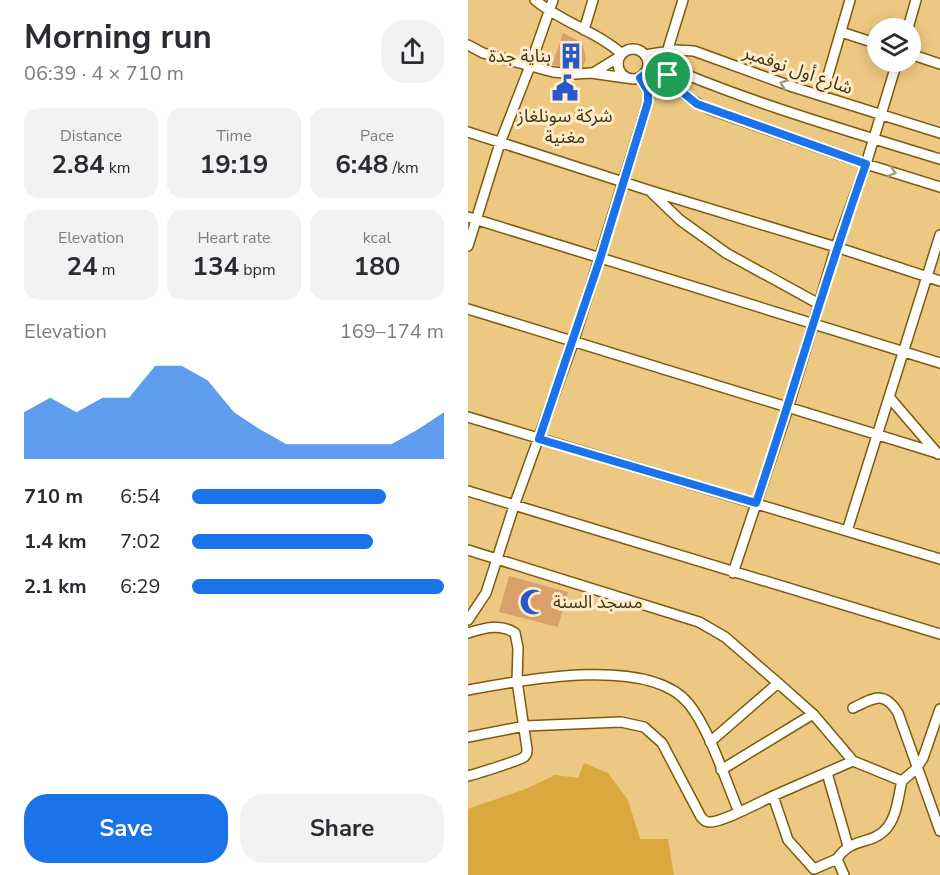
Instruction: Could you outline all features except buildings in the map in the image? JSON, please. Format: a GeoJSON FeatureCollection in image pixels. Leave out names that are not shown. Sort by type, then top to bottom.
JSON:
{"type":"FeatureCollection","features":[{"type":"Feature","properties":{"kind":"street"},"geometry":{"type":"LineString","coordinates":[[535,0],[549,12],[607,43],[621,56]]}},
{"type":"Feature","properties":{"kind":"street"},"geometry":{"type":"LineString","coordinates":[[468,246],[472,218],[553,0]]}},
{"type":"Feature","properties":{"kind":"street"},"geometry":{"type":"LineString","coordinates":[[584,30],[593,0]]}},
{"type":"Feature","properties":{"kind":"street"},"geometry":{"type":"LineString","coordinates":[[668,52],[683,0]]}},
{"type":"Feature","properties":{"kind":"street"},"geometry":{"type":"LineString","coordinates":[[822,96],[850,0]]}},
{"type":"Feature","properties":{"kind":"street"},"geometry":{"type":"LineString","coordinates":[[911,18],[916,0]]}},
{"type":"Feature","properties":{"kind":"street"},"geometry":{"type":"LineString","coordinates":[[841,32],[867,40]]}},
{"type":"Feature","properties":{"kind":"street"},"geometry":{"type":"LineString","coordinates":[[468,45],[483,53],[560,73],[591,73],[631,80],[642,76],[687,76]]}},
{"type":"Feature","properties":{"kind":"street"},"geometry":{"type":"LineString","coordinates":[[591,73],[606,67],[634,49],[687,76],[873,139],[940,159]]}},
{"type":"Feature","properties":{"kind":"street","name":"شارع أول نوفمبر"},"geometry":{"type":"LineString","coordinates":[[646,57],[676,50],[694,51],[822,96],[940,133]]}},
{"type":"Feature","properties":{"kind":"street"},"geometry":{"type":"LineString","coordinates":[[468,57],[483,53]]}},
{"type":"Feature","properties":{"kind":"street"},"geometry":{"type":"LineString","coordinates":[[621,56],[620,72],[626,78]]}},
{"type":"Feature","properties":{"kind":"street"},"geometry":{"type":"LineString","coordinates":[[642,76],[648,67],[646,57]]}},
{"type":"Feature","properties":{"kind":"street"},"geometry":{"type":"LineString","coordinates":[[921,58],[940,64]]}},
{"type":"Feature","properties":{"kind":"street"},"geometry":{"type":"LineString","coordinates":[[733,573],[788,408],[836,247],[866,164],[894,72]]}},
{"type":"Feature","properties":{"kind":"street"},"geometry":{"type":"LineString","coordinates":[[668,75],[676,87],[697,104],[866,164],[940,187]]}},
{"type":"Feature","properties":{"kind":"street"},"geometry":{"type":"LineString","coordinates":[[468,620],[486,593],[600,259],[649,98],[642,76]]}},
{"type":"Feature","properties":{"kind":"street"},"geometry":{"type":"LineString","coordinates":[[468,132],[940,280]]}},
{"type":"Feature","properties":{"kind":"street"},"geometry":{"type":"LineString","coordinates":[[651,191],[680,220],[726,253],[819,303]]}},
{"type":"Feature","properties":{"kind":"street"},"geometry":{"type":"LineString","coordinates":[[472,218],[940,363]]}},
{"type":"Feature","properties":{"kind":"street"},"geometry":{"type":"LineString","coordinates":[[847,531],[940,236]]}},
{"type":"Feature","properties":{"kind":"street"},"geometry":{"type":"LineString","coordinates":[[468,309],[939,455]]}},
{"type":"Feature","properties":{"kind":"street"},"geometry":{"type":"LineString","coordinates":[[889,397],[939,455]]}},
{"type":"Feature","properties":{"kind":"street"},"geometry":{"type":"LineString","coordinates":[[468,417],[940,559]]}},
{"type":"Feature","properties":{"kind":"street"},"geometry":{"type":"LineString","coordinates":[[468,491],[940,634]]}},
{"type":"Feature","properties":{"kind":"street"},"geometry":{"type":"LineString","coordinates":[[468,550],[699,622],[725,637],[813,714],[853,761],[902,781]]}},
{"type":"Feature","properties":{"kind":"street"},"geometry":{"type":"LineString","coordinates":[[468,633],[493,627],[507,628],[515,633],[518,648],[517,681],[527,748],[524,757],[518,761],[468,776]]}},
{"type":"Feature","properties":{"kind":"street"},"geometry":{"type":"LineString","coordinates":[[468,690],[546,677],[612,676],[655,683],[678,693],[699,720],[739,812]]}},
{"type":"Feature","properties":{"kind":"street"},"geometry":{"type":"LineString","coordinates":[[710,742],[778,683]]}},
{"type":"Feature","properties":{"kind":"street"},"geometry":{"type":"LineString","coordinates":[[853,708],[880,698],[887,698],[891,702],[898,712],[916,769],[940,831]]}},
{"type":"Feature","properties":{"kind":"street"},"geometry":{"type":"LineString","coordinates":[[773,796],[788,840],[816,872],[837,859],[848,846],[872,838],[885,830],[895,812],[902,781],[916,769],[923,758],[940,711]]}},
{"type":"Feature","properties":{"kind":"street"},"geometry":{"type":"LineString","coordinates":[[721,770],[813,714]]}},
{"type":"Feature","properties":{"kind":"street"},"geometry":{"type":"LineString","coordinates":[[468,737],[525,726],[621,722],[644,727],[662,743],[705,822],[739,812],[784,789],[853,761]]}},
{"type":"Feature","properties":{"kind":"street"},"geometry":{"type":"LineString","coordinates":[[827,772],[848,846]]}},
{"type":"Feature","properties":{"kind":"street"},"geometry":{"type":"LineString","coordinates":[[837,859],[844,875]]}},
{"type":"Feature","properties":{"kind":"shaded area"},"geometry":{"type":"Polygon","coordinates":[[[584,763],[608,773],[628,800],[640,839],[668,839],[674,875],[468,875],[468,809],[528,788],[555,775],[578,778],[584,763]]]}},
{"type":"Feature","properties":{"kind":"place","name":"بناية جدة"},"geometry":{"type":"Point","coordinates":[571,56]}},
{"type":"Feature","properties":{"kind":"place","name":"شركة سونلغاز مغنية"},"geometry":{"type":"Point","coordinates":[565,88]}},
{"type":"Feature","properties":{"kind":"place","name":"مسجد السنة"},"geometry":{"type":"Point","coordinates":[533,602]}},
{"type":"Feature","properties":{"kind":"route"},"geometry":{"type":"LineString","coordinates":[[644,75],[668,75],[676,87],[697,104],[866,164],[836,247],[788,408],[756,503],[539,439],[573,343],[648,102],[647,87],[640,78],[644,75]]}}]}
